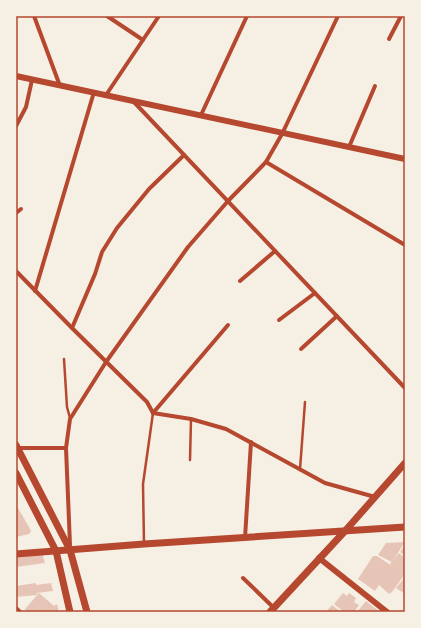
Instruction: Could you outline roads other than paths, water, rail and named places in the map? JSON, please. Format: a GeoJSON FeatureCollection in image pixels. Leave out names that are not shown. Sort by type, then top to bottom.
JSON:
{"type":"FeatureCollection","features":[{"type":"Feature","properties":{"kind":"main road"},"geometry":{"type":"LineString","coordinates":[[17,447],[70,550],[87,612]]}},
{"type":"Feature","properties":{"kind":"main road"},"geometry":{"type":"LineString","coordinates":[[272,610],[405,463]]}},
{"type":"Feature","properties":{"kind":"main road"},"geometry":{"type":"LineString","coordinates":[[16,473],[56,551],[70,612]]}},
{"type":"Feature","properties":{"kind":"main road"},"geometry":{"type":"LineString","coordinates":[[16,554],[405,527]]}},
{"type":"Feature","properties":{"kind":"street"},"geometry":{"type":"LineString","coordinates":[[34,16],[60,86]]}},
{"type":"Feature","properties":{"kind":"street"},"geometry":{"type":"LineString","coordinates":[[107,16],[143,40]]}},
{"type":"Feature","properties":{"kind":"street"},"geometry":{"type":"LineString","coordinates":[[106,95],[159,16]]}},
{"type":"Feature","properties":{"kind":"street"},"geometry":{"type":"LineString","coordinates":[[201,116],[247,16]]}},
{"type":"Feature","properties":{"kind":"street"},"geometry":{"type":"LineString","coordinates":[[70,550],[66,448],[70,419],[106,362],[188,248],[228,201],[266,162],[282,134],[338,16]]}},
{"type":"Feature","properties":{"kind":"street"},"geometry":{"type":"LineString","coordinates":[[389,39],[401,16]]}},
{"type":"Feature","properties":{"kind":"street"},"geometry":{"type":"LineString","coordinates":[[16,76],[282,134],[405,159]]}},
{"type":"Feature","properties":{"kind":"street"},"geometry":{"type":"LineString","coordinates":[[16,126],[26,107],[32,80]]}},
{"type":"Feature","properties":{"kind":"street"},"geometry":{"type":"LineString","coordinates":[[349,147],[375,86]]}},
{"type":"Feature","properties":{"kind":"street"},"geometry":{"type":"LineString","coordinates":[[35,291],[94,92]]}},
{"type":"Feature","properties":{"kind":"street"},"geometry":{"type":"LineString","coordinates":[[133,101],[405,388]]}},
{"type":"Feature","properties":{"kind":"street"},"geometry":{"type":"LineString","coordinates":[[72,328],[92,281],[102,252],[117,228],[149,189],[184,155]]}},
{"type":"Feature","properties":{"kind":"street"},"geometry":{"type":"LineString","coordinates":[[266,162],[405,245]]}},
{"type":"Feature","properties":{"kind":"street"},"geometry":{"type":"LineString","coordinates":[[16,213],[21,209]]}},
{"type":"Feature","properties":{"kind":"street"},"geometry":{"type":"LineString","coordinates":[[240,281],[275,251]]}},
{"type":"Feature","properties":{"kind":"street"},"geometry":{"type":"LineString","coordinates":[[16,271],[147,402],[153,413]]}},
{"type":"Feature","properties":{"kind":"street"},"geometry":{"type":"LineString","coordinates":[[279,320],[315,293]]}},
{"type":"Feature","properties":{"kind":"street"},"geometry":{"type":"LineString","coordinates":[[301,349],[337,316]]}},
{"type":"Feature","properties":{"kind":"street"},"geometry":{"type":"LineString","coordinates":[[153,413],[228,325]]}},
{"type":"Feature","properties":{"kind":"street"},"geometry":{"type":"LineString","coordinates":[[153,413],[191,419],[226,429],[325,483],[375,497]]}},
{"type":"Feature","properties":{"kind":"street"},"geometry":{"type":"LineString","coordinates":[[245,538],[251,442]]}},
{"type":"Feature","properties":{"kind":"street"},"geometry":{"type":"LineString","coordinates":[[17,447],[66,448]]}},
{"type":"Feature","properties":{"kind":"street"},"geometry":{"type":"LineString","coordinates":[[319,558],[387,612]]}},
{"type":"Feature","properties":{"kind":"street"},"geometry":{"type":"LineString","coordinates":[[243,578],[272,610]]}},
{"type":"Feature","properties":{"kind":"street"},"geometry":{"type":"LineString","coordinates":[[16,608],[20,612]]}},
{"type":"Feature","properties":{"kind":"lane"},"geometry":{"type":"LineString","coordinates":[[64,359],[67,407],[70,419]]}},
{"type":"Feature","properties":{"kind":"lane"},"geometry":{"type":"LineString","coordinates":[[300,469],[305,402]]}},
{"type":"Feature","properties":{"kind":"lane"},"geometry":{"type":"LineString","coordinates":[[144,544],[144,484],[153,413]]}},
{"type":"Feature","properties":{"kind":"lane"},"geometry":{"type":"LineString","coordinates":[[190,460],[191,419]]}}]}
